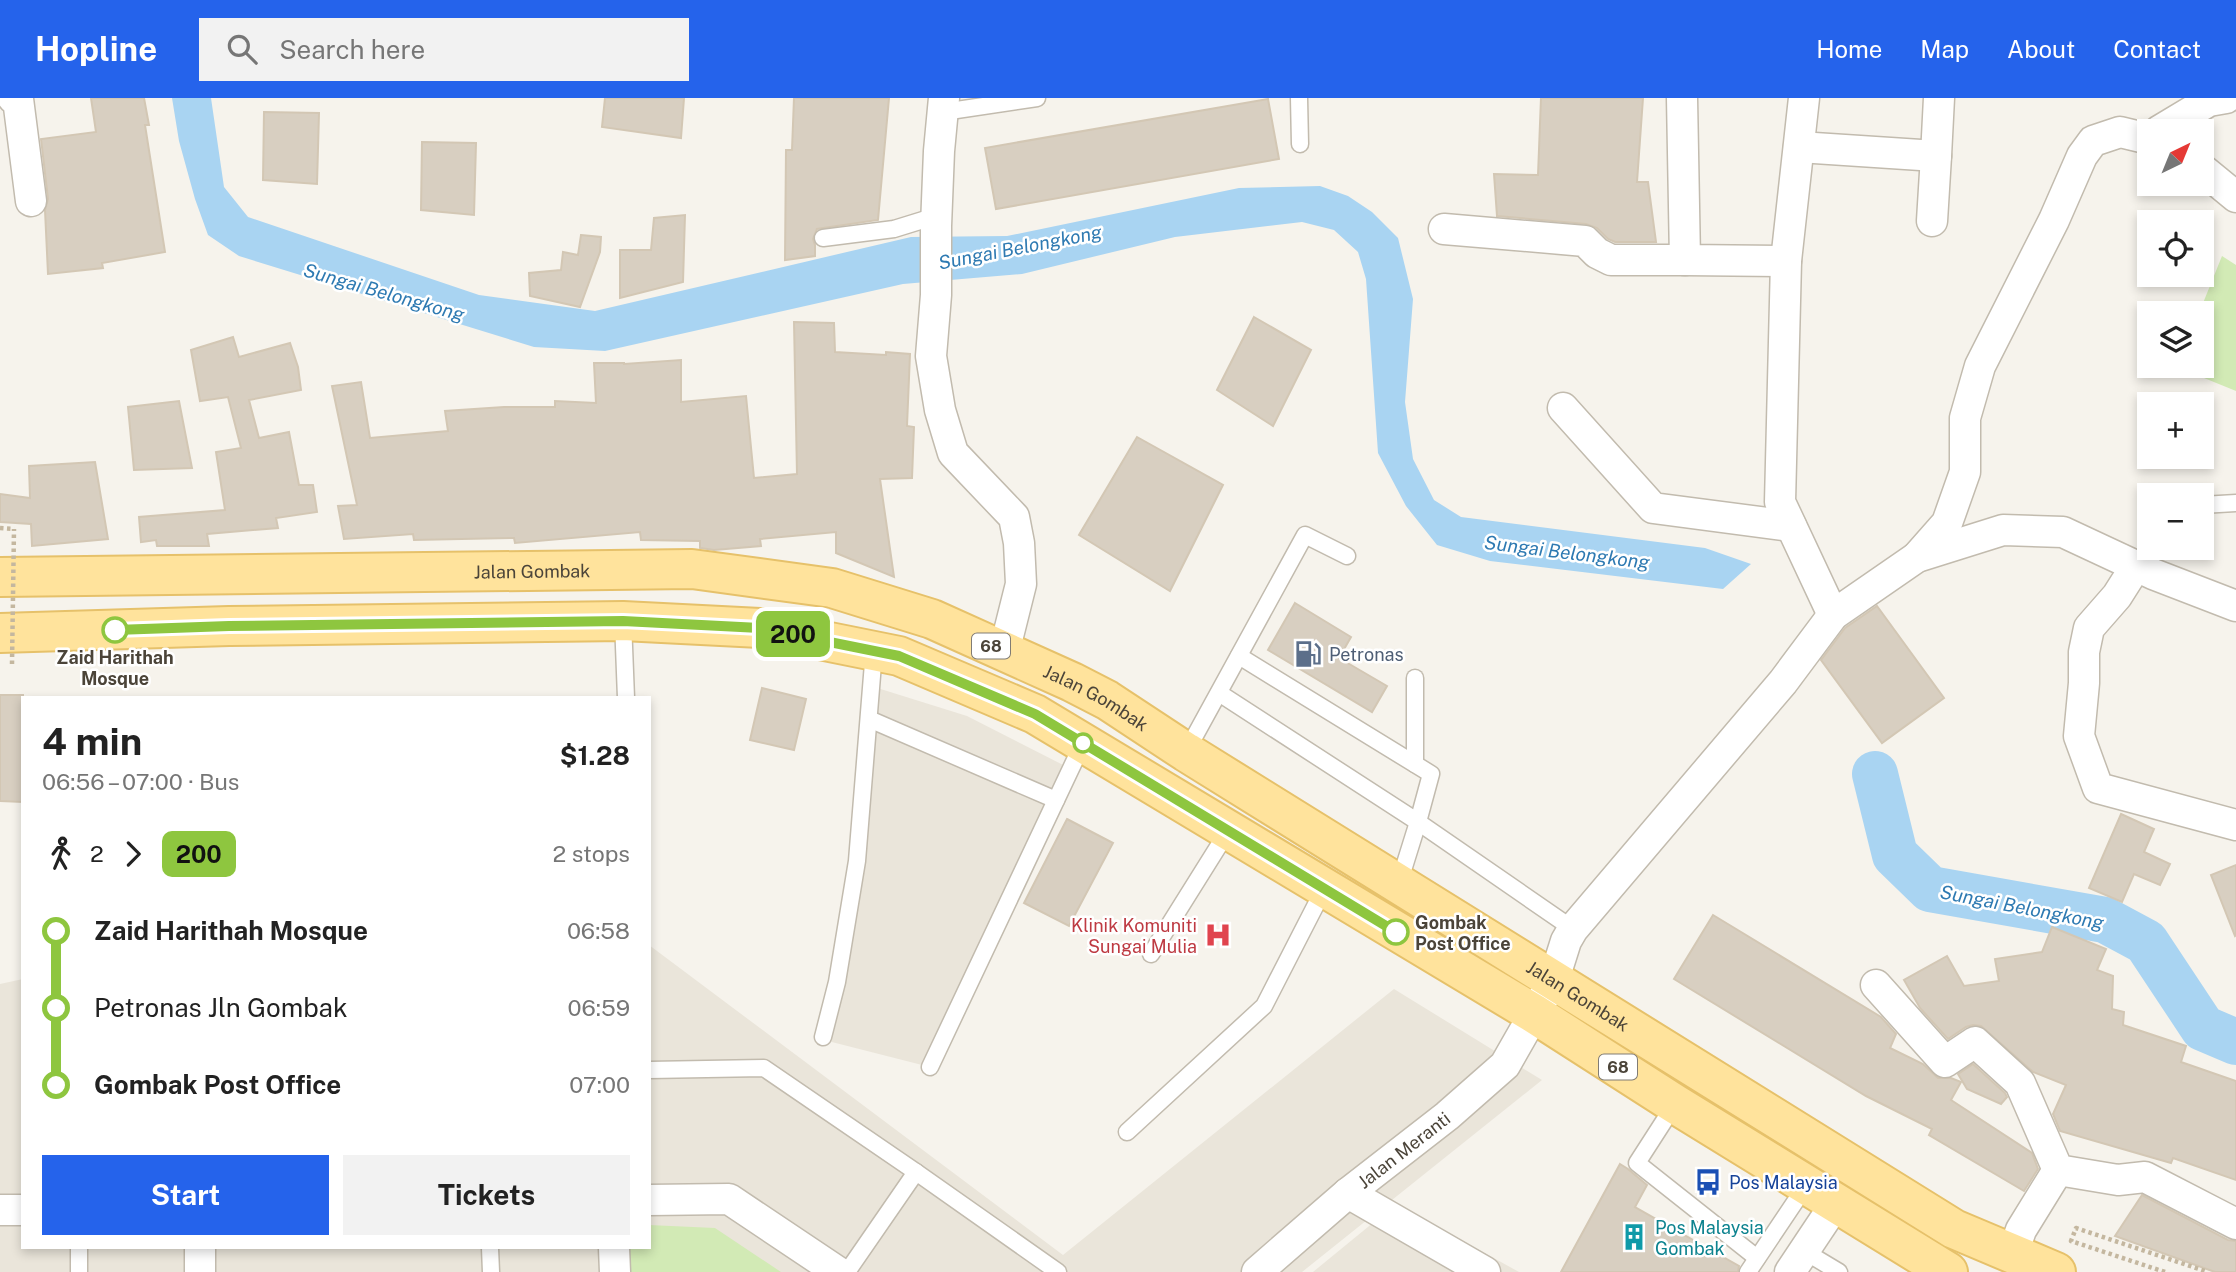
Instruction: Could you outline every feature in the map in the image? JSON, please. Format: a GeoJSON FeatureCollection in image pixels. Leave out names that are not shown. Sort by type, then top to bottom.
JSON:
{"type":"FeatureCollection","features":[{"type":"Feature","properties":{"kind":"main road","name":"Jalan Gombak"},"geometry":{"type":"LineString","coordinates":[[0,577],[692,569],[832,588],[932,619],[1107,700],[1186,752],[1954,1229],[1979,1260],[2008,1263]]}},
{"type":"Feature","properties":{"kind":"main road","name":"68"},"geometry":{"type":"LineString","coordinates":[[6,649],[229,626],[623,621],[760,628],[899,656],[1035,714],[1533,1013],[1948,1272]]}},
{"type":"Feature","properties":{"kind":"main road"},"geometry":{"type":"LineString","coordinates":[[2008,1263],[2056,1272]]}},
{"type":"Feature","properties":{"kind":"street"},"geometry":{"type":"LineString","coordinates":[[13,98],[18,99],[31,201]]}},
{"type":"Feature","properties":{"kind":"street"},"geometry":{"type":"LineString","coordinates":[[1682,98],[1685,260]]}},
{"type":"Feature","properties":{"kind":"street"},"geometry":{"type":"LineString","coordinates":[[1804,98],[1786,261],[1780,502],[1833,615]]}},
{"type":"Feature","properties":{"kind":"street"},"geometry":{"type":"LineString","coordinates":[[1932,221],[1939,98]]}},
{"type":"Feature","properties":{"kind":"street"},"geometry":{"type":"LineString","coordinates":[[2180,119],[2209,101],[2226,98]]}},
{"type":"Feature","properties":{"kind":"street"},"geometry":{"type":"LineString","coordinates":[[943,105],[931,356],[940,410],[953,453],[1014,517],[1019,543],[1021,584],[1004,652]]}},
{"type":"Feature","properties":{"kind":"street"},"geometry":{"type":"LineString","coordinates":[[1917,557],[1947,523],[1965,472],[1965,418],[1980,366],[2054,220],[2081,156],[2094,141],[2120,132],[2137,135]]}},
{"type":"Feature","properties":{"kind":"street"},"geometry":{"type":"LineString","coordinates":[[1799,147],[1936,156]]}},
{"type":"Feature","properties":{"kind":"street"},"geometry":{"type":"LineString","coordinates":[[2214,179],[2236,197]]}},
{"type":"Feature","properties":{"kind":"street"},"geometry":{"type":"LineString","coordinates":[[1444,229],[1586,241],[1597,253],[1611,260],[1786,261]]}},
{"type":"Feature","properties":{"kind":"street"},"geometry":{"type":"LineString","coordinates":[[1563,408],[1653,508],[1791,526]]}},
{"type":"Feature","properties":{"kind":"street"},"geometry":{"type":"LineString","coordinates":[[1917,557],[2003,530],[2063,532],[2137,555]]}},
{"type":"Feature","properties":{"kind":"street","name":"Jalan Meranti"},"geometry":{"type":"LineString","coordinates":[[1256,1272],[1348,1193],[1447,1116],[1505,1065],[1554,979],[1573,929],[1783,682],[1833,615],[1917,557]]}},
{"type":"Feature","properties":{"kind":"street"},"geometry":{"type":"LineString","coordinates":[[2143,560],[2089,628],[2084,652],[2079,736],[2098,788],[2236,825]]}},
{"type":"Feature","properties":{"kind":"street"},"geometry":{"type":"LineString","coordinates":[[2151,560],[2236,606]]}},
{"type":"Feature","properties":{"kind":"street"},"geometry":{"type":"LineString","coordinates":[[1877,985],[1945,1062],[1975,1042],[2021,1083],[2058,1170]]}},
{"type":"Feature","properties":{"kind":"street"},"geometry":{"type":"LineString","coordinates":[[2058,1170],[2118,1180],[2145,1177],[2236,1224]]}},
{"type":"Feature","properties":{"kind":"street"},"geometry":{"type":"LineString","coordinates":[[2008,1263],[2021,1230],[2058,1170]]}},
{"type":"Feature","properties":{"kind":"street"},"geometry":{"type":"LineString","coordinates":[[1348,1193],[1485,1272]]}},
{"type":"Feature","properties":{"kind":"street"},"geometry":{"type":"LineString","coordinates":[[1797,1262],[1822,1193]]}},
{"type":"Feature","properties":{"kind":"street"},"geometry":{"type":"LineString","coordinates":[[651,1200],[729,1199],[838,1272]]}},
{"type":"Feature","properties":{"kind":"street"},"geometry":{"type":"LineString","coordinates":[[0,1210],[21,1210]]}},
{"type":"Feature","properties":{"kind":"street"},"geometry":{"type":"LineString","coordinates":[[200,1249],[200,1272]]}},
{"type":"Feature","properties":{"kind":"street"},"geometry":{"type":"LineString","coordinates":[[614,1249],[615,1272]]}},
{"type":"Feature","properties":{"kind":"lane"},"geometry":{"type":"LineString","coordinates":[[943,105],[1037,98]]}},
{"type":"Feature","properties":{"kind":"lane"},"geometry":{"type":"LineString","coordinates":[[1299,98],[1300,144]]}},
{"type":"Feature","properties":{"kind":"lane"},"geometry":{"type":"LineString","coordinates":[[823,238],[936,221]]}},
{"type":"Feature","properties":{"kind":"lane"},"geometry":{"type":"LineString","coordinates":[[2214,504],[2236,503]]}},
{"type":"Feature","properties":{"kind":"lane"},"geometry":{"type":"LineString","coordinates":[[1186,752],[1305,535],[1347,556]]}},
{"type":"Feature","properties":{"kind":"lane"},"geometry":{"type":"LineString","coordinates":[[623,621],[626,696]]}},
{"type":"Feature","properties":{"kind":"lane"},"geometry":{"type":"LineString","coordinates":[[823,1037],[837,982],[858,861],[874,651]]}},
{"type":"Feature","properties":{"kind":"lane"},"geometry":{"type":"LineString","coordinates":[[1239,656],[1431,774],[1419,822],[1398,883]]}},
{"type":"Feature","properties":{"kind":"lane"},"geometry":{"type":"LineString","coordinates":[[1415,678],[1415,764]]}},
{"type":"Feature","properties":{"kind":"lane"},"geometry":{"type":"LineString","coordinates":[[1219,693],[1419,822],[1573,929]]}},
{"type":"Feature","properties":{"kind":"lane"},"geometry":{"type":"LineString","coordinates":[[869,719],[1056,800]]}},
{"type":"Feature","properties":{"kind":"lane"},"geometry":{"type":"LineString","coordinates":[[930,1067],[1083,743]]}},
{"type":"Feature","properties":{"kind":"lane"},"geometry":{"type":"LineString","coordinates":[[1151,954],[1228,831]]}},
{"type":"Feature","properties":{"kind":"lane"},"geometry":{"type":"LineString","coordinates":[[1127,1132],[1265,1006],[1324,889]]}},
{"type":"Feature","properties":{"kind":"lane"},"geometry":{"type":"LineString","coordinates":[[651,1070],[764,1068],[1058,1272]]}},
{"type":"Feature","properties":{"kind":"lane"},"geometry":{"type":"LineString","coordinates":[[1675,1104],[1637,1163],[1753,1265],[1822,1193]]}},
{"type":"Feature","properties":{"kind":"lane"},"geometry":{"type":"LineString","coordinates":[[847,1272],[916,1172]]}},
{"type":"Feature","properties":{"kind":"lane"},"geometry":{"type":"LineString","coordinates":[[79,1249],[79,1272]]}},
{"type":"Feature","properties":{"kind":"lane"},"geometry":{"type":"LineString","coordinates":[[491,1249],[491,1272]]}},
{"type":"Feature","properties":{"kind":"lane"},"geometry":{"type":"LineString","coordinates":[[1797,1262],[1839,1272]]}},
{"type":"Feature","properties":{"kind":"path"},"geometry":{"type":"LineString","coordinates":[[0,528],[15,529],[6,649]]}},
{"type":"Feature","properties":{"kind":"path"},"geometry":{"type":"LineString","coordinates":[[2165,1272],[2071,1241],[2076,1228],[2208,1272]]}},
{"type":"Feature","properties":{"kind":"shaded area"},"geometry":{"type":"Polygon","coordinates":[[[871,686],[967,716],[1071,769],[926,1066],[820,1039],[857,861],[871,686]]]}},
{"type":"Feature","properties":{"kind":"shaded area"},"geometry":{"type":"Polygon","coordinates":[[[651,946],[1063,1255],[1394,989],[1542,1080],[1302,1272],[0,1272],[0,984],[21,979],[21,1249],[651,1249],[651,946]]]}},
{"type":"Feature","properties":{"kind":"shaded area"},"geometry":{"type":"Polygon","coordinates":[[[1396,1204],[1519,1272],[1313,1272],[1396,1204]]]}},
{"type":"Feature","properties":{"kind":"green space"},"geometry":{"type":"Polygon","coordinates":[[[2222,256],[2236,265],[2236,391],[2204,378],[2214,378],[2214,301],[2204,301],[2209,287],[2214,287],[2214,276],[2222,256]]]}},
{"type":"Feature","properties":{"kind":"green space"},"geometry":{"type":"Polygon","coordinates":[[[651,1225],[715,1228],[781,1272],[630,1272],[629,1249],[651,1249],[651,1225]]]}},
{"type":"Feature","properties":{"kind":"water"},"geometry":{"type":"Polygon","coordinates":[[[172,98],[211,98],[224,187],[248,217],[479,295],[595,311],[911,237],[1007,236],[1239,188],[1320,186],[1348,196],[1372,212],[1398,238],[1413,299],[1405,402],[1413,459],[1434,500],[1461,517],[1705,548],[1751,564],[1723,589],[1490,561],[1437,545],[1406,506],[1378,453],[1366,279],[1358,252],[1334,230],[1302,222],[1175,237],[1022,274],[903,284],[605,351],[534,347],[239,256],[208,235],[179,141],[172,98]]]}},
{"type":"Feature","properties":{"kind":"building"},"geometry":{"type":"Polygon","coordinates":[[[91,98],[144,98],[149,125],[145,125],[165,252],[102,263],[103,268],[48,274],[45,210],[48,199],[41,139],[96,132],[91,98]]]}},
{"type":"Feature","properties":{"kind":"building"},"geometry":{"type":"Polygon","coordinates":[[[605,98],[684,98],[681,138],[602,127],[605,98]]]}},
{"type":"Feature","properties":{"kind":"building"},"geometry":{"type":"Polygon","coordinates":[[[794,98],[889,98],[878,220],[817,229],[813,239],[815,256],[785,260],[786,150],[792,150],[794,98]]]}},
{"type":"Feature","properties":{"kind":"building"},"geometry":{"type":"Polygon","coordinates":[[[1541,98],[1643,98],[1637,182],[1648,182],[1656,242],[1615,242],[1597,228],[1586,224],[1497,216],[1494,174],[1538,175],[1541,98]]]}},
{"type":"Feature","properties":{"kind":"building"},"geometry":{"type":"Polygon","coordinates":[[[1268,99],[1279,159],[996,209],[985,148],[1268,99]]]}},
{"type":"Feature","properties":{"kind":"building"},"geometry":{"type":"Polygon","coordinates":[[[264,112],[319,113],[317,184],[263,180],[264,112]]]}},
{"type":"Feature","properties":{"kind":"building"},"geometry":{"type":"Polygon","coordinates":[[[422,142],[476,143],[474,215],[421,210],[422,142]]]}},
{"type":"Feature","properties":{"kind":"building"},"geometry":{"type":"Polygon","coordinates":[[[685,215],[683,282],[620,298],[620,250],[651,250],[654,218],[685,215]]]}},
{"type":"Feature","properties":{"kind":"building"},"geometry":{"type":"Polygon","coordinates":[[[581,235],[601,237],[600,252],[580,307],[530,296],[529,273],[561,270],[563,252],[578,255],[581,235]]]}},
{"type":"Feature","properties":{"kind":"building"},"geometry":{"type":"Polygon","coordinates":[[[1254,317],[1311,350],[1273,426],[1217,390],[1254,317]]]}},
{"type":"Feature","properties":{"kind":"building"},"geometry":{"type":"Polygon","coordinates":[[[794,322],[834,323],[835,352],[910,354],[907,426],[914,427],[912,478],[880,479],[894,577],[836,553],[836,532],[760,539],[761,546],[714,550],[700,548],[700,541],[641,540],[640,532],[515,543],[514,538],[414,540],[413,534],[344,539],[338,506],[357,505],[332,386],[361,382],[370,438],[448,431],[445,411],[555,407],[555,401],[596,403],[594,363],[681,360],[681,402],[746,396],[754,478],[797,474],[794,322]]]}},
{"type":"Feature","properties":{"kind":"building"},"geometry":{"type":"Polygon","coordinates":[[[233,337],[239,357],[290,343],[298,367],[301,390],[249,400],[259,438],[289,432],[299,485],[313,485],[317,512],[276,518],[278,528],[207,534],[209,546],[157,546],[156,540],[141,542],[139,517],[225,510],[216,452],[241,448],[228,397],[200,401],[191,350],[233,337]]]}},
{"type":"Feature","properties":{"kind":"building"},"geometry":{"type":"Polygon","coordinates":[[[179,401],[192,468],[134,470],[128,407],[179,401]]]}},
{"type":"Feature","properties":{"kind":"building"},"geometry":{"type":"Polygon","coordinates":[[[1137,437],[1223,485],[1170,591],[1079,535],[1137,437]]]}},
{"type":"Feature","properties":{"kind":"building"},"geometry":{"type":"Polygon","coordinates":[[[95,462],[108,539],[32,546],[31,524],[0,522],[0,494],[30,498],[29,466],[95,462]]]}},
{"type":"Feature","properties":{"kind":"building","name":"Petronas"},"geometry":{"type":"Polygon","coordinates":[[[1295,603],[1351,637],[1339,658],[1387,686],[1372,712],[1268,650],[1295,603]]]}},
{"type":"Feature","properties":{"kind":"building"},"geometry":{"type":"Polygon","coordinates":[[[1877,606],[1944,698],[1882,743],[1821,660],[1845,628],[1877,606]]]}},
{"type":"Feature","properties":{"kind":"building"},"geometry":{"type":"Polygon","coordinates":[[[762,688],[806,699],[794,750],[750,740],[762,688]]]}},
{"type":"Feature","properties":{"kind":"building"},"geometry":{"type":"Polygon","coordinates":[[[0,695],[23,695],[21,802],[0,801],[0,695]]]}},
{"type":"Feature","properties":{"kind":"building"},"geometry":{"type":"Polygon","coordinates":[[[2121,814],[2154,829],[2144,852],[2170,864],[2160,885],[2134,874],[2122,902],[2089,888],[2121,814]]]}},
{"type":"Feature","properties":{"kind":"building"},"geometry":{"type":"Polygon","coordinates":[[[1067,819],[1113,843],[1069,926],[1024,903],[1067,819]]]}},
{"type":"Feature","properties":{"kind":"building"},"geometry":{"type":"Polygon","coordinates":[[[2236,865],[2236,935],[2235,936],[2211,875],[2236,865]]]}},
{"type":"Feature","properties":{"kind":"building"},"geometry":{"type":"Polygon","coordinates":[[[1713,915],[1881,1017],[1896,1034],[1890,1048],[1923,1064],[1938,1078],[1951,1078],[1961,1082],[1951,1100],[2032,1153],[2038,1169],[2024,1191],[1929,1135],[1932,1129],[1866,1096],[1674,979],[1713,915]]]}},
{"type":"Feature","properties":{"kind":"building"},"geometry":{"type":"Polygon","coordinates":[[[2052,927],[2106,949],[2097,970],[2113,976],[2112,1009],[2124,1012],[2123,1025],[2186,1046],[2181,1062],[2236,1081],[2236,1180],[2173,1158],[2171,1163],[2060,1131],[2053,1114],[2066,1085],[2033,1072],[1981,1026],[1966,1027],[1948,1039],[1920,1008],[1904,980],[1947,956],[1964,986],[1999,981],[1995,959],[2042,952],[2052,927]]]}},
{"type":"Feature","properties":{"kind":"building"},"geometry":{"type":"Polygon","coordinates":[[[1973,1064],[2005,1093],[2007,1097],[2001,1104],[1967,1089],[1958,1074],[1973,1064]]]}},
{"type":"Feature","properties":{"kind":"building","name":"Pos Malaysia Gombak"},"geometry":{"type":"Polygon","coordinates":[[[1620,1164],[1647,1185],[1635,1207],[1739,1266],[1738,1272],[1561,1272],[1620,1164]]]}},
{"type":"Feature","properties":{"kind":"building"},"geometry":{"type":"Polygon","coordinates":[[[2142,1195],[2228,1240],[2236,1241],[2236,1272],[2215,1272],[2115,1236],[2142,1195]]]}},
{"type":"Feature","properties":{"kind":"waterway","name":"Sungai Belongkong"},"geometry":{"type":"LineString","coordinates":[[1875,774],[1895,855],[1930,889],[2105,920],[2146,942],[2203,1028],[2236,1042]]}},
{"type":"Feature","properties":{"kind":"bus line","name":"200"},"geometry":{"type":"LineString","coordinates":[[115,630],[623,621],[760,628],[899,656],[1035,714],[1396,932]]}},
{"type":"Feature","properties":{"kind":"place","name":"Zaid Harithah Mosque"},"geometry":{"type":"Point","coordinates":[115,630]}},
{"type":"Feature","properties":{"kind":"place","name":"Petronas"},"geometry":{"type":"Point","coordinates":[1308,654]}},
{"type":"Feature","properties":{"kind":"place","name":"Gombak Post Office"},"geometry":{"type":"Point","coordinates":[1396,932]}},
{"type":"Feature","properties":{"kind":"place","name":"Klinik Komuniti Sungai Mulia"},"geometry":{"type":"Point","coordinates":[1218,935]}},
{"type":"Feature","properties":{"kind":"place","name":"Pos Malaysia"},"geometry":{"type":"Point","coordinates":[1708,1182]}},
{"type":"Feature","properties":{"kind":"place","name":"Pos Malaysia Gombak"},"geometry":{"type":"Point","coordinates":[1634,1237]}}]}
